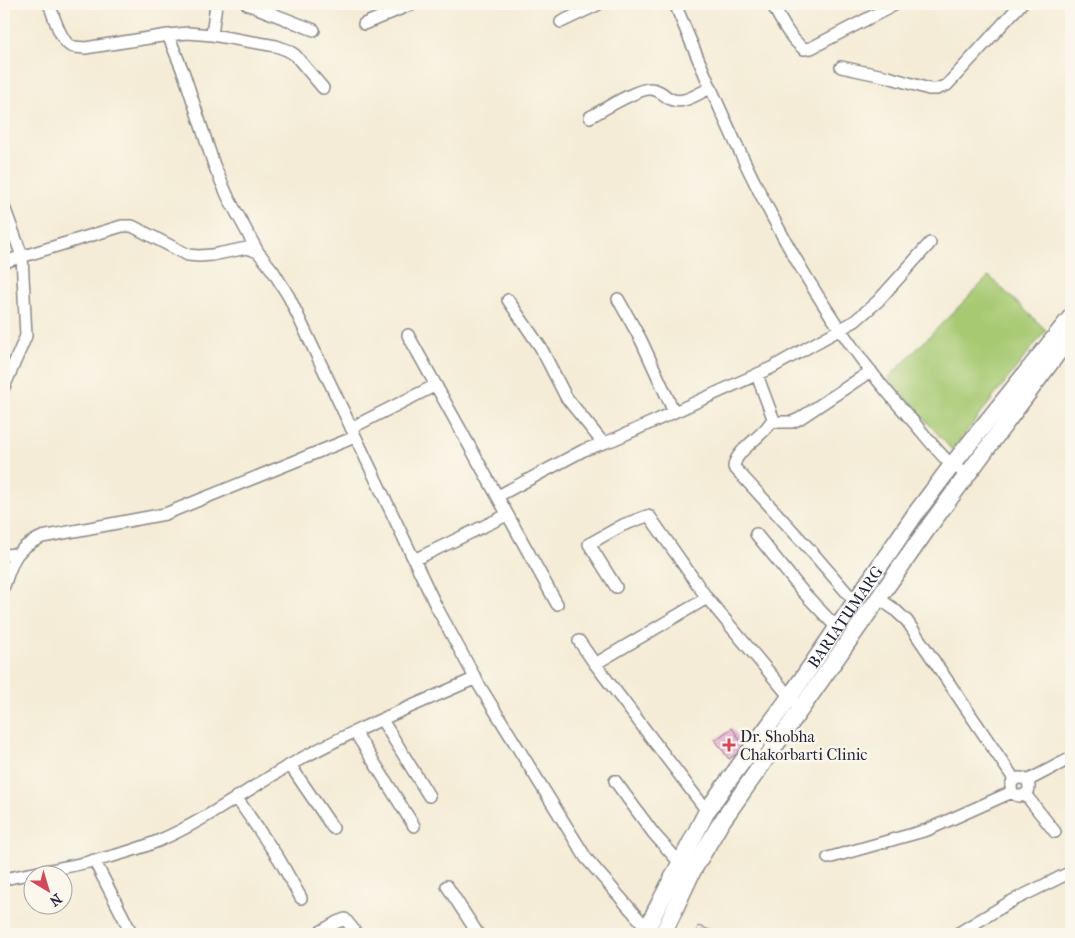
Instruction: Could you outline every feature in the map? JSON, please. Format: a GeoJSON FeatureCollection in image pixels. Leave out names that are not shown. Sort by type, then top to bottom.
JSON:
{"type":"FeatureCollection","features":[{"type":"Feature","properties":{"kind":"main road","name":"BARIATUMARG"},"geometry":{"type":"LineString","coordinates":[[652,933],[692,872],[795,703],[837,628],[952,465],[1071,317]]}},
{"type":"Feature","properties":{"kind":"main road","name":"BARIATUMARG"},"geometry":{"type":"LineString","coordinates":[[652,933],[680,863],[707,811],[878,598],[1071,335]]}},
{"type":"Feature","properties":{"kind":"street"},"geometry":{"type":"LineString","coordinates":[[49,4],[64,40],[74,47],[85,48],[188,33],[212,35],[276,46],[287,50],[296,55],[323,88]]}},
{"type":"Feature","properties":{"kind":"street"},"geometry":{"type":"LineString","coordinates":[[212,35],[216,4]]}},
{"type":"Feature","properties":{"kind":"street"},"geometry":{"type":"LineString","coordinates":[[247,4],[314,30]]}},
{"type":"Feature","properties":{"kind":"street"},"geometry":{"type":"LineString","coordinates":[[364,24],[412,4]]}},
{"type":"Feature","properties":{"kind":"street"},"geometry":{"type":"LineString","coordinates":[[561,22],[600,4]]}},
{"type":"Feature","properties":{"kind":"street"},"geometry":{"type":"LineString","coordinates":[[675,4],[710,88],[764,202],[810,284],[893,400],[952,465],[968,475]]}},
{"type":"Feature","properties":{"kind":"street"},"geometry":{"type":"LineString","coordinates":[[772,4],[788,32],[804,49],[811,48],[896,4]]}},
{"type":"Feature","properties":{"kind":"street"},"geometry":{"type":"LineString","coordinates":[[841,67],[888,76],[937,90],[947,85],[1021,4]]}},
{"type":"Feature","properties":{"kind":"street"},"geometry":{"type":"LineString","coordinates":[[168,35],[184,74],[214,165],[228,197],[258,252],[273,271],[289,297],[436,606],[476,678],[586,858],[652,933]]}},
{"type":"Feature","properties":{"kind":"street"},"geometry":{"type":"LineString","coordinates":[[590,117],[638,92],[648,89],[660,92],[677,102],[710,88]]}},
{"type":"Feature","properties":{"kind":"street"},"geometry":{"type":"LineString","coordinates":[[4,207],[22,256],[26,336],[4,387]]}},
{"type":"Feature","properties":{"kind":"street"},"geometry":{"type":"LineString","coordinates":[[4,262],[122,226],[132,226],[188,255],[205,256],[247,248],[258,252]]}},
{"type":"Feature","properties":{"kind":"street"},"geometry":{"type":"LineString","coordinates":[[498,496],[584,450],[615,439],[757,375],[855,321],[868,311],[930,242]]}},
{"type":"Feature","properties":{"kind":"street"},"geometry":{"type":"LineString","coordinates":[[618,299],[641,340],[674,412]]}},
{"type":"Feature","properties":{"kind":"street"},"geometry":{"type":"LineString","coordinates":[[508,300],[541,348],[566,397],[603,442]]}},
{"type":"Feature","properties":{"kind":"street"},"geometry":{"type":"LineString","coordinates":[[408,335],[557,604]]}},
{"type":"Feature","properties":{"kind":"street"},"geometry":{"type":"LineString","coordinates":[[771,422],[799,420],[871,371]]}},
{"type":"Feature","properties":{"kind":"street"},"geometry":{"type":"LineString","coordinates":[[757,375],[772,415],[771,422],[738,456],[734,467],[855,602]]}},
{"type":"Feature","properties":{"kind":"street"},"geometry":{"type":"LineString","coordinates":[[4,586],[17,554],[28,544],[42,537],[134,521],[181,508],[353,432],[436,385]]}},
{"type":"Feature","properties":{"kind":"street"},"geometry":{"type":"LineString","coordinates":[[414,560],[507,515]]}},
{"type":"Feature","properties":{"kind":"street"},"geometry":{"type":"LineString","coordinates":[[616,587],[589,544],[623,525],[647,516],[654,520],[707,598],[795,703]]}},
{"type":"Feature","properties":{"kind":"street"},"geometry":{"type":"LineString","coordinates":[[756,534],[798,586],[837,628]]}},
{"type":"Feature","properties":{"kind":"street"},"geometry":{"type":"LineString","coordinates":[[4,555],[17,554]]}},
{"type":"Feature","properties":{"kind":"street"},"geometry":{"type":"LineString","coordinates":[[595,664],[707,598]]}},
{"type":"Feature","properties":{"kind":"street"},"geometry":{"type":"LineString","coordinates":[[878,598],[907,621],[1014,779]]}},
{"type":"Feature","properties":{"kind":"street"},"geometry":{"type":"LineString","coordinates":[[579,641],[707,811]]}},
{"type":"Feature","properties":{"kind":"street"},"geometry":{"type":"LineString","coordinates":[[4,879],[94,860],[158,841],[194,823],[290,765],[355,732],[476,678]]}},
{"type":"Feature","properties":{"kind":"street"},"geometry":{"type":"LineString","coordinates":[[382,720],[429,796]]}},
{"type":"Feature","properties":{"kind":"street"},"geometry":{"type":"LineString","coordinates":[[355,732],[414,826]]}},
{"type":"Feature","properties":{"kind":"street"},"geometry":{"type":"LineString","coordinates":[[1027,781],[1071,758]]}},
{"type":"Feature","properties":{"kind":"street"},"geometry":{"type":"LineString","coordinates":[[290,765],[333,828]]}},
{"type":"Feature","properties":{"kind":"street"},"geometry":{"type":"LineString","coordinates":[[1021,777],[1027,781],[1029,788],[1025,794],[1018,796],[1012,792],[1010,785],[1014,779],[1021,777]]}},
{"type":"Feature","properties":{"kind":"street"},"geometry":{"type":"LineString","coordinates":[[615,782],[654,834],[680,863]]}},
{"type":"Feature","properties":{"kind":"street"},"geometry":{"type":"LineString","coordinates":[[828,858],[927,830],[1012,792]]}},
{"type":"Feature","properties":{"kind":"street"},"geometry":{"type":"LineString","coordinates":[[1025,794],[1055,832]]}},
{"type":"Feature","properties":{"kind":"street"},"geometry":{"type":"LineString","coordinates":[[236,797],[279,859],[300,898]]}},
{"type":"Feature","properties":{"kind":"street"},"geometry":{"type":"LineString","coordinates":[[94,860],[132,934]]}},
{"type":"Feature","properties":{"kind":"street"},"geometry":{"type":"LineString","coordinates":[[957,934],[1010,902],[1071,872]]}},
{"type":"Feature","properties":{"kind":"street"},"geometry":{"type":"LineString","coordinates":[[447,886],[478,934]]}},
{"type":"Feature","properties":{"kind":"street"},"geometry":{"type":"LineString","coordinates":[[320,932],[345,919],[357,934]]}},
{"type":"Feature","properties":{"kind":"green space"},"geometry":{"type":"Polygon","coordinates":[[[989,276],[1046,330],[952,450],[888,378],[989,276]]]}},
{"type":"Feature","properties":{"kind":"building"},"geometry":{"type":"Polygon","coordinates":[[[732,728],[745,748],[729,759],[715,740],[732,728]]]}},
{"type":"Feature","properties":{"kind":"building"},"geometry":{"type":"Polygon","coordinates":[[[698,926],[723,934],[696,934],[698,926]]]}},
{"type":"Feature","properties":{"kind":"place","name":"Dr. Shobha Chakorbarti Clinic"},"geometry":{"type":"Point","coordinates":[729,745]}}]}
